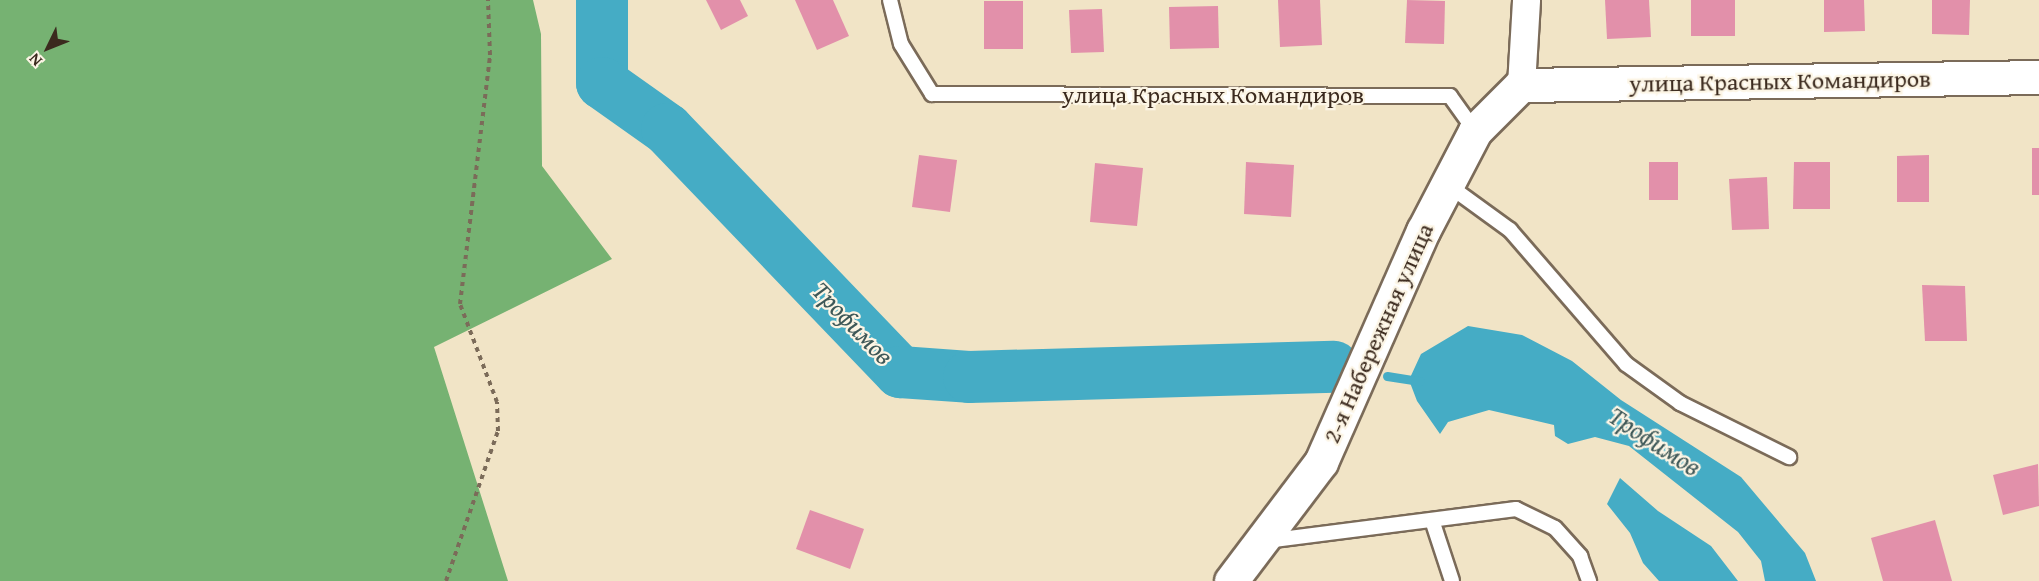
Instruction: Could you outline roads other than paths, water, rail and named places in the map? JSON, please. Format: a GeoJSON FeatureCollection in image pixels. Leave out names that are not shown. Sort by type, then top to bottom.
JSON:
{"type":"FeatureCollection","features":[{"type":"Feature","properties":{"kind":"street"},"geometry":{"type":"LineString","coordinates":[[1521,85],[1526,0]]}},
{"type":"Feature","properties":{"kind":"street","name":"улица Красных Командиров"},"geometry":{"type":"LineString","coordinates":[[1521,85],[2039,77]]}},
{"type":"Feature","properties":{"kind":"street","name":"2-я Набережная улица"},"geometry":{"type":"LineString","coordinates":[[1231,581],[1321,462],[1447,184],[1475,131],[1521,85]]}},
{"type":"Feature","properties":{"kind":"lane","name":"улица Красных Командиров"},"geometry":{"type":"LineString","coordinates":[[890,0],[901,44],[933,94],[1450,96],[1475,131]]}},
{"type":"Feature","properties":{"kind":"lane"},"geometry":{"type":"LineString","coordinates":[[1447,184],[1510,231],[1626,364],[1680,403],[1789,457]]}},
{"type":"Feature","properties":{"kind":"lane"},"geometry":{"type":"LineString","coordinates":[[1261,541],[1516,509],[1555,528],[1580,556],[1588,581]]}},
{"type":"Feature","properties":{"kind":"lane"},"geometry":{"type":"LineString","coordinates":[[1432,520],[1452,581]]}},
{"type":"Feature","properties":{"kind":"water"},"geometry":{"type":"Polygon","coordinates":[[[1468,326],[1522,335],[1572,361],[1621,400],[1741,477],[1805,553],[1816,581],[1765,581],[1761,561],[1738,532],[1629,446],[1595,437],[1568,444],[1555,436],[1554,425],[1489,410],[1448,422],[1440,434],[1417,401],[1409,380],[1421,354],[1468,326]]]}},
{"type":"Feature","properties":{"kind":"water"},"geometry":{"type":"Polygon","coordinates":[[[1620,478],[1658,511],[1711,546],[1738,581],[1659,581],[1643,563],[1630,533],[1607,504],[1620,478]]]}},
{"type":"Feature","properties":{"kind":"waterway","name":"Трофимов"},"geometry":{"type":"LineString","coordinates":[[602,0],[602,83],[667,129],[900,372],[969,377],[1334,367]]}},
{"type":"Feature","properties":{"kind":"waterway","name":"Трофимов"},"geometry":{"type":"LineString","coordinates":[[1387,376],[1420,381]]}}]}
